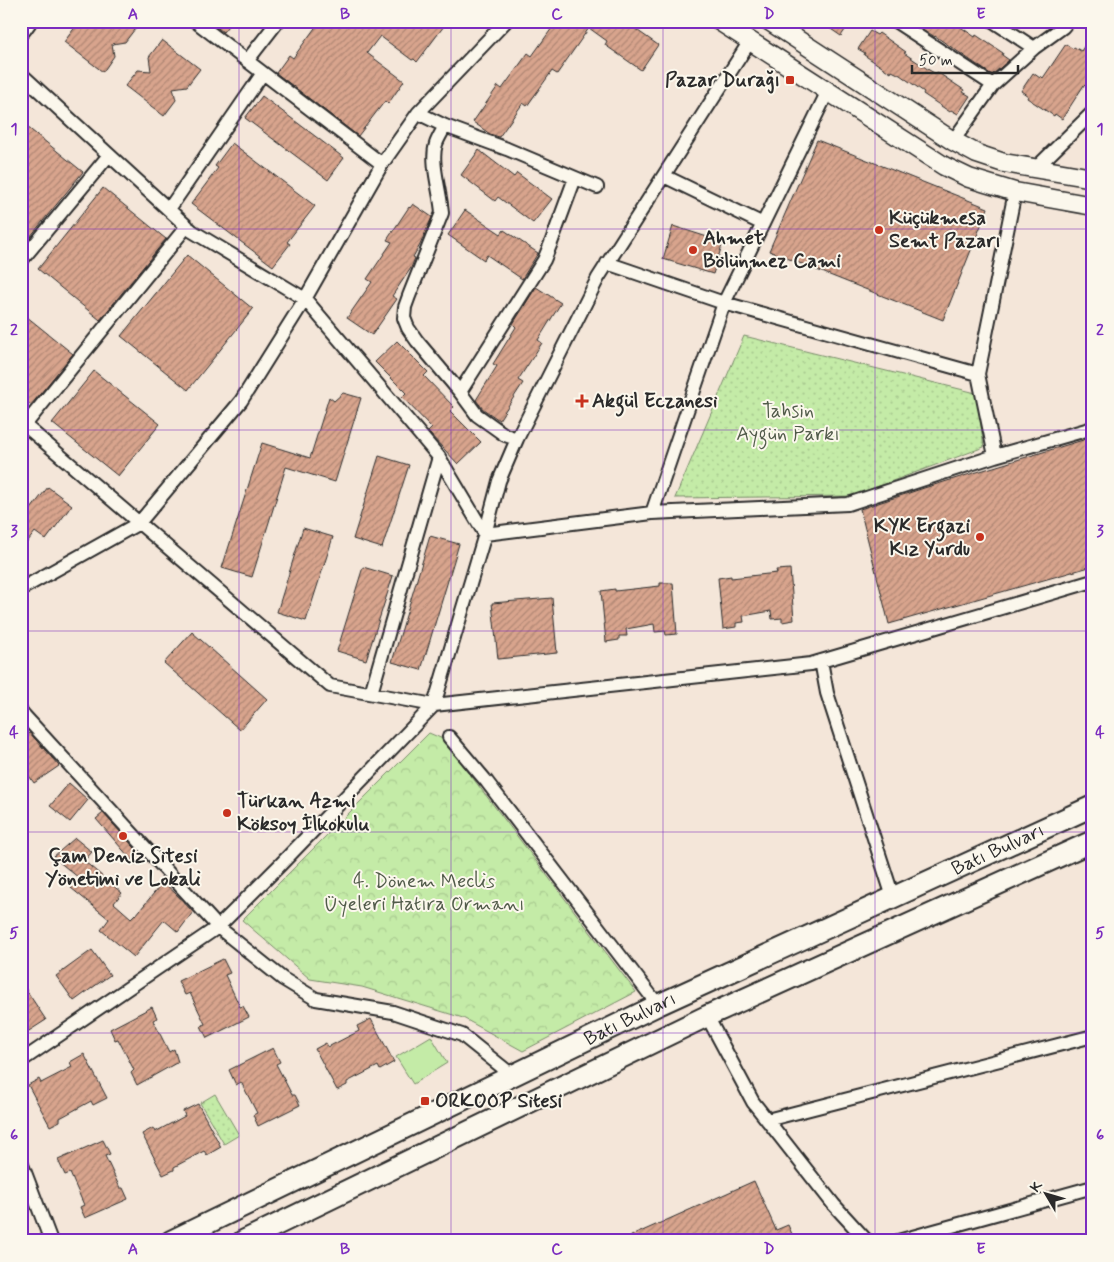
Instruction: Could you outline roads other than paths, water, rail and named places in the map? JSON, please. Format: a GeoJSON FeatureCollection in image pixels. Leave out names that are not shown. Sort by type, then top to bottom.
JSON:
{"type":"FeatureCollection","features":[{"type":"Feature","properties":{"kind":"main road"},"geometry":{"type":"LineString","coordinates":[[21,28],[26,21]]}},
{"type":"Feature","properties":{"kind":"main road"},"geometry":{"type":"LineString","coordinates":[[719,21],[944,166],[969,178],[1015,192],[1093,206]]}},
{"type":"Feature","properties":{"kind":"main road"},"geometry":{"type":"LineString","coordinates":[[769,21],[952,140],[977,154],[990,159],[1093,178]]}},
{"type":"Feature","properties":{"kind":"main road","name":"Batı Bulvarı"},"geometry":{"type":"LineString","coordinates":[[171,1241],[658,1005],[1093,806]]}},
{"type":"Feature","properties":{"kind":"main road","name":"Batı Bulvarı"},"geometry":{"type":"LineString","coordinates":[[242,1241],[707,1016],[1093,841]]}},
{"type":"Feature","properties":{"kind":"street"},"geometry":{"type":"LineString","coordinates":[[195,21],[382,164]]}},
{"type":"Feature","properties":{"kind":"street"},"geometry":{"type":"LineString","coordinates":[[247,61],[278,21]]}},
{"type":"Feature","properties":{"kind":"street"},"geometry":{"type":"LineString","coordinates":[[21,589],[139,523],[241,401],[305,299],[382,164],[418,113],[506,21]]}},
{"type":"Feature","properties":{"kind":"street"},"geometry":{"type":"LineString","coordinates":[[895,21],[993,85]]}},
{"type":"Feature","properties":{"kind":"street"},"geometry":{"type":"LineString","coordinates":[[993,21],[1034,48]]}},
{"type":"Feature","properties":{"kind":"street"},"geometry":{"type":"LineString","coordinates":[[952,140],[993,85],[1034,48],[1063,28],[1068,21]]}},
{"type":"Feature","properties":{"kind":"street"},"geometry":{"type":"LineString","coordinates":[[21,1061],[218,927],[434,705],[500,481],[517,439],[598,278],[750,41]]}},
{"type":"Feature","properties":{"kind":"street"},"geometry":{"type":"LineString","coordinates":[[169,209],[263,73]]}},
{"type":"Feature","properties":{"kind":"street"},"geometry":{"type":"LineString","coordinates":[[21,74],[192,231],[305,299],[440,457],[485,534]]}},
{"type":"Feature","properties":{"kind":"street"},"geometry":{"type":"LineString","coordinates":[[652,513],[724,303],[828,91]]}},
{"type":"Feature","properties":{"kind":"street"},"geometry":{"type":"LineString","coordinates":[[1036,168],[1093,112]]}},
{"type":"Feature","properties":{"kind":"street"},"geometry":{"type":"LineString","coordinates":[[418,113],[445,126],[507,149],[597,187]]}},
{"type":"Feature","properties":{"kind":"street"},"geometry":{"type":"LineString","coordinates":[[445,126],[436,145],[434,160],[442,213],[408,296],[404,318],[417,341],[460,392],[476,415],[505,434],[517,439]]}},
{"type":"Feature","properties":{"kind":"street"},"geometry":{"type":"LineString","coordinates":[[21,261],[109,155]]}},
{"type":"Feature","properties":{"kind":"street"},"geometry":{"type":"LineString","coordinates":[[664,176],[763,224]]}},
{"type":"Feature","properties":{"kind":"street"},"geometry":{"type":"LineString","coordinates":[[460,392],[544,260],[575,178]]}},
{"type":"Feature","properties":{"kind":"street"},"geometry":{"type":"LineString","coordinates":[[995,456],[978,374],[1015,192]]}},
{"type":"Feature","properties":{"kind":"street"},"geometry":{"type":"LineString","coordinates":[[187,226],[23,423],[330,686],[434,705],[811,664],[1093,581]]}},
{"type":"Feature","properties":{"kind":"street"},"geometry":{"type":"LineString","coordinates":[[607,263],[724,303],[978,374]]}},
{"type":"Feature","properties":{"kind":"street"},"geometry":{"type":"LineString","coordinates":[[485,534],[652,513],[848,504],[995,456],[1093,428]]}},
{"type":"Feature","properties":{"kind":"street"},"geometry":{"type":"LineString","coordinates":[[371,694],[440,457]]}},
{"type":"Feature","properties":{"kind":"street"},"geometry":{"type":"LineString","coordinates":[[821,661],[827,693],[894,897]]}},
{"type":"Feature","properties":{"kind":"street"},"geometry":{"type":"LineString","coordinates":[[21,712],[218,927],[283,979],[316,999],[393,1012],[462,1035],[512,1075]]}},
{"type":"Feature","properties":{"kind":"street"},"geometry":{"type":"LineString","coordinates":[[450,738],[493,790],[658,1005]]}},
{"type":"Feature","properties":{"kind":"street"},"geometry":{"type":"LineString","coordinates":[[707,1016],[753,1102],[834,1205],[867,1241]]}},
{"type":"Feature","properties":{"kind":"street"},"geometry":{"type":"LineString","coordinates":[[767,1120],[1093,1036]]}},
{"type":"Feature","properties":{"kind":"street"},"geometry":{"type":"LineString","coordinates":[[21,1162],[51,1241]]}},
{"type":"Feature","properties":{"kind":"street"},"geometry":{"type":"LineString","coordinates":[[898,1241],[1093,1187]]}},
{"type":"Feature","properties":{"kind":"place","name":"Pazar Durağı"},"geometry":{"type":"Point","coordinates":[790,80]}},
{"type":"Feature","properties":{"kind":"place","name":"Küçükmesa Semt Pazarı"},"geometry":{"type":"Point","coordinates":[879,230]}},
{"type":"Feature","properties":{"kind":"place","name":"Ahmet Bölünmez Cami"},"geometry":{"type":"Point","coordinates":[693,250]}},
{"type":"Feature","properties":{"kind":"place","name":"Akgül Eczanesi"},"geometry":{"type":"Point","coordinates":[582,401]}},
{"type":"Feature","properties":{"kind":"place","name":"KYK Ergazi Kız Yurdu"},"geometry":{"type":"Point","coordinates":[980,537]}},
{"type":"Feature","properties":{"kind":"place","name":"Türkan Azmi Köksoy İlkokulu"},"geometry":{"type":"Point","coordinates":[227,813]}},
{"type":"Feature","properties":{"kind":"place","name":"Çam Deniz Sitesi Yönetimi ve Lokali"},"geometry":{"type":"Point","coordinates":[123,836]}},
{"type":"Feature","properties":{"kind":"place","name":"ORKOOP Sitesi"},"geometry":{"type":"Point","coordinates":[425,1101]}},
{"type":"Feature","properties":{"kind":"park label","name":"Tahsin Aygün Parkı"},"geometry":{"type":"Point","coordinates":[788,422]}},
{"type":"Feature","properties":{"kind":"park label","name":"4. Dönem Meclis Üyeleri Hatıra Ormanı"},"geometry":{"type":"Point","coordinates":[424,892]}}]}
